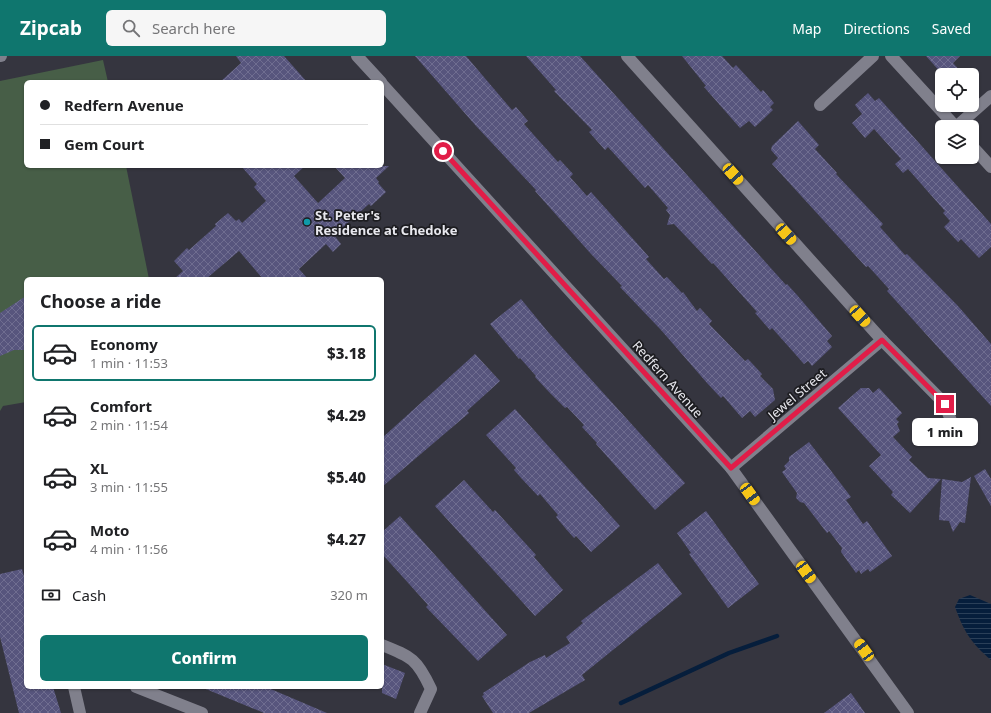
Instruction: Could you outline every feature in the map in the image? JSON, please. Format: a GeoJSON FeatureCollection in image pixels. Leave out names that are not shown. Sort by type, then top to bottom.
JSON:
{"type":"FeatureCollection","features":[{"type":"Feature","properties":{"kind":"street","name":"Redfern Avenue"},"geometry":{"type":"LineString","coordinates":[[357,56],[378,80]]}},
{"type":"Feature","properties":{"kind":"street"},"geometry":{"type":"LineString","coordinates":[[627,56],[882,340],[945,404],[955,432]]}},
{"type":"Feature","properties":{"kind":"street"},"geometry":{"type":"LineString","coordinates":[[820,105],[873,56]]}},
{"type":"Feature","properties":{"kind":"street"},"geometry":{"type":"LineString","coordinates":[[891,56],[950,120]]}},
{"type":"Feature","properties":{"kind":"street","name":"Redfern Avenue"},"geometry":{"type":"LineString","coordinates":[[384,86],[731,468],[908,713]]}},
{"type":"Feature","properties":{"kind":"street"},"geometry":{"type":"LineString","coordinates":[[964,120],[991,96]]}},
{"type":"Feature","properties":{"kind":"street"},"geometry":{"type":"LineString","coordinates":[[979,154],[991,167]]}},
{"type":"Feature","properties":{"kind":"street","name":"Jewel Street"},"geometry":{"type":"LineString","coordinates":[[731,468],[882,340]]}},
{"type":"Feature","properties":{"kind":"street"},"geometry":{"type":"LineString","coordinates":[[384,646],[408,656],[423,671],[431,689],[420,713]]}},
{"type":"Feature","properties":{"kind":"street"},"geometry":{"type":"LineString","coordinates":[[74,689],[80,713]]}},
{"type":"Feature","properties":{"kind":"street"},"geometry":{"type":"LineString","coordinates":[[141,689],[202,713]]}},
{"type":"Feature","properties":{"kind":"green space"},"geometry":{"type":"Polygon","coordinates":[[[103,60],[108,80],[24,80],[24,168],[126,168],[149,277],[24,277],[24,402],[3,406],[0,411],[0,81],[103,60]]]}},
{"type":"Feature","properties":{"kind":"water"},"geometry":{"type":"Polygon","coordinates":[[[970,595],[991,604],[991,660],[973,642],[955,607],[959,599],[970,595]]]}},
{"type":"Feature","properties":{"kind":"building"},"geometry":{"type":"Polygon","coordinates":[[[236,56],[284,56],[305,80],[222,80],[241,63],[236,56]]]}},
{"type":"Feature","properties":{"kind":"building"},"geometry":{"type":"Polygon","coordinates":[[[415,56],[466,56],[512,110],[516,107],[528,121],[524,124],[558,162],[560,160],[573,174],[570,177],[587,196],[591,192],[649,257],[646,259],[664,279],[667,277],[682,293],[683,292],[697,311],[700,308],[712,321],[709,324],[745,361],[748,359],[762,374],[760,376],[773,389],[775,400],[755,417],[750,411],[742,418],[723,396],[721,398],[661,330],[620,287],[622,286],[591,254],[535,191],[536,190],[476,126],[415,56]]]}},
{"type":"Feature","properties":{"kind":"building"},"geometry":{"type":"Polygon","coordinates":[[[526,56],[580,56],[786,285],[787,284],[797,295],[832,336],[827,341],[832,347],[812,366],[808,361],[804,364],[772,328],[770,330],[755,313],[757,312],[713,263],[712,264],[674,224],[667,225],[670,215],[666,210],[668,208],[648,185],[645,188],[608,147],[605,150],[589,132],[592,130],[554,91],[556,90],[526,56]]]}},
{"type":"Feature","properties":{"kind":"building"},"geometry":{"type":"Polygon","coordinates":[[[682,56],[722,56],[733,68],[736,65],[761,92],[763,90],[774,103],[770,107],[773,110],[755,127],[749,121],[740,128],[704,87],[706,86],[682,56]]]}},
{"type":"Feature","properties":{"kind":"building"},"geometry":{"type":"Polygon","coordinates":[[[926,56],[960,56],[953,63],[958,68],[937,68],[926,56]]]}},
{"type":"Feature","properties":{"kind":"building"},"geometry":{"type":"Polygon","coordinates":[[[868,93],[875,101],[879,98],[935,161],[935,164],[938,164],[991,224],[991,247],[979,258],[961,239],[958,242],[944,227],[950,221],[943,213],[945,211],[908,169],[903,173],[895,164],[901,159],[874,129],[865,138],[852,123],[862,114],[855,105],[868,93]]]}},
{"type":"Feature","properties":{"kind":"building"},"geometry":{"type":"Polygon","coordinates":[[[798,121],[819,145],[815,149],[837,173],[836,174],[883,224],[880,227],[905,255],[907,254],[958,306],[991,344],[991,406],[887,291],[889,289],[868,266],[866,267],[772,164],[778,158],[771,150],[772,146],[798,121]]]}},
{"type":"Feature","properties":{"kind":"building","name":"St. Peter's Residence at Chedoke"},"geometry":{"type":"Polygon","coordinates":[[[384,166],[389,166],[376,178],[379,182],[378,183],[386,192],[371,206],[369,204],[334,235],[341,244],[333,252],[326,244],[299,269],[306,277],[261,277],[239,251],[208,277],[176,277],[183,271],[174,261],[187,248],[189,250],[216,226],[215,224],[228,213],[236,221],[239,219],[242,223],[266,201],[254,187],[257,184],[243,168],[303,168],[294,176],[318,203],[345,178],[336,168],[384,168],[384,166]]]}},
{"type":"Feature","properties":{"kind":"building"},"geometry":{"type":"Polygon","coordinates":[[[24,297],[24,350],[14,350],[0,356],[0,313],[24,297]]]}},
{"type":"Feature","properties":{"kind":"building"},"geometry":{"type":"Polygon","coordinates":[[[521,299],[548,332],[685,483],[655,510],[596,444],[597,443],[582,427],[584,425],[535,377],[536,376],[520,358],[519,359],[490,324],[521,299]]]}},
{"type":"Feature","properties":{"kind":"building"},"geometry":{"type":"Polygon","coordinates":[[[475,354],[500,381],[467,411],[469,413],[384,485],[384,436],[475,354]]]}},
{"type":"Feature","properties":{"kind":"building"},"geometry":{"type":"Polygon","coordinates":[[[861,388],[869,388],[873,393],[879,388],[902,413],[896,419],[899,422],[897,424],[900,431],[893,437],[912,457],[909,460],[928,478],[941,479],[910,513],[891,495],[893,492],[869,466],[881,455],[838,408],[861,388]]]}},
{"type":"Feature","properties":{"kind":"building"},"geometry":{"type":"Polygon","coordinates":[[[515,409],[620,526],[591,552],[576,536],[574,538],[556,517],[558,515],[540,494],[538,496],[522,479],[514,470],[516,468],[486,435],[515,409]]]}},
{"type":"Feature","properties":{"kind":"building"},"geometry":{"type":"Polygon","coordinates":[[[809,442],[851,497],[846,500],[863,524],[867,521],[892,556],[870,572],[868,569],[861,574],[859,570],[856,573],[841,552],[842,548],[829,531],[827,533],[804,503],[800,502],[796,498],[797,493],[782,472],[786,469],[784,466],[789,461],[789,457],[809,442]]]}},
{"type":"Feature","properties":{"kind":"building"},"geometry":{"type":"Polygon","coordinates":[[[985,469],[991,479],[991,506],[974,476],[985,469]]]}},
{"type":"Feature","properties":{"kind":"building"},"geometry":{"type":"Polygon","coordinates":[[[971,477],[965,523],[960,522],[953,532],[949,521],[939,520],[942,479],[962,482],[971,477]]]}},
{"type":"Feature","properties":{"kind":"building"},"geometry":{"type":"Polygon","coordinates":[[[464,480],[493,512],[495,510],[536,555],[534,557],[563,590],[535,616],[435,506],[464,480]]]}},
{"type":"Feature","properties":{"kind":"building"},"geometry":{"type":"Polygon","coordinates":[[[706,511],[759,584],[728,608],[689,554],[691,553],[677,533],[706,511]]]}},
{"type":"Feature","properties":{"kind":"building"},"geometry":{"type":"Polygon","coordinates":[[[400,516],[507,635],[478,661],[426,607],[428,605],[384,556],[384,530],[400,516]]]}},
{"type":"Feature","properties":{"kind":"building"},"geometry":{"type":"Polygon","coordinates":[[[658,563],[682,594],[582,675],[585,680],[529,713],[493,713],[482,696],[484,695],[483,693],[530,662],[545,655],[546,658],[570,643],[566,637],[583,623],[581,621],[658,563]]]}},
{"type":"Feature","properties":{"kind":"building"},"geometry":{"type":"Polygon","coordinates":[[[22,569],[24,576],[24,689],[54,689],[61,713],[19,713],[0,637],[0,574],[22,569]]]}},
{"type":"Feature","properties":{"kind":"building"},"geometry":{"type":"Polygon","coordinates":[[[384,665],[405,673],[396,699],[382,693],[382,689],[384,689],[384,665]]]}},
{"type":"Feature","properties":{"kind":"building"},"geometry":{"type":"Polygon","coordinates":[[[206,689],[271,689],[327,713],[264,713],[206,689]]]}},
{"type":"Feature","properties":{"kind":"building"},"geometry":{"type":"Polygon","coordinates":[[[851,693],[865,713],[824,713],[851,693]]]}},
{"type":"Feature","properties":{"kind":"waterway"},"geometry":{"type":"LineString","coordinates":[[621,703],[729,653],[777,636]]}},
{"type":"Feature","properties":{"kind":"place","name":"St. Peter's Residence at Chedoke"},"geometry":{"type":"Point","coordinates":[307,222]}},
{"type":"Feature","properties":{"kind":"route"},"geometry":{"type":"LineString","coordinates":[[443,151],[731,468],[882,340],[945,404]]}}]}
